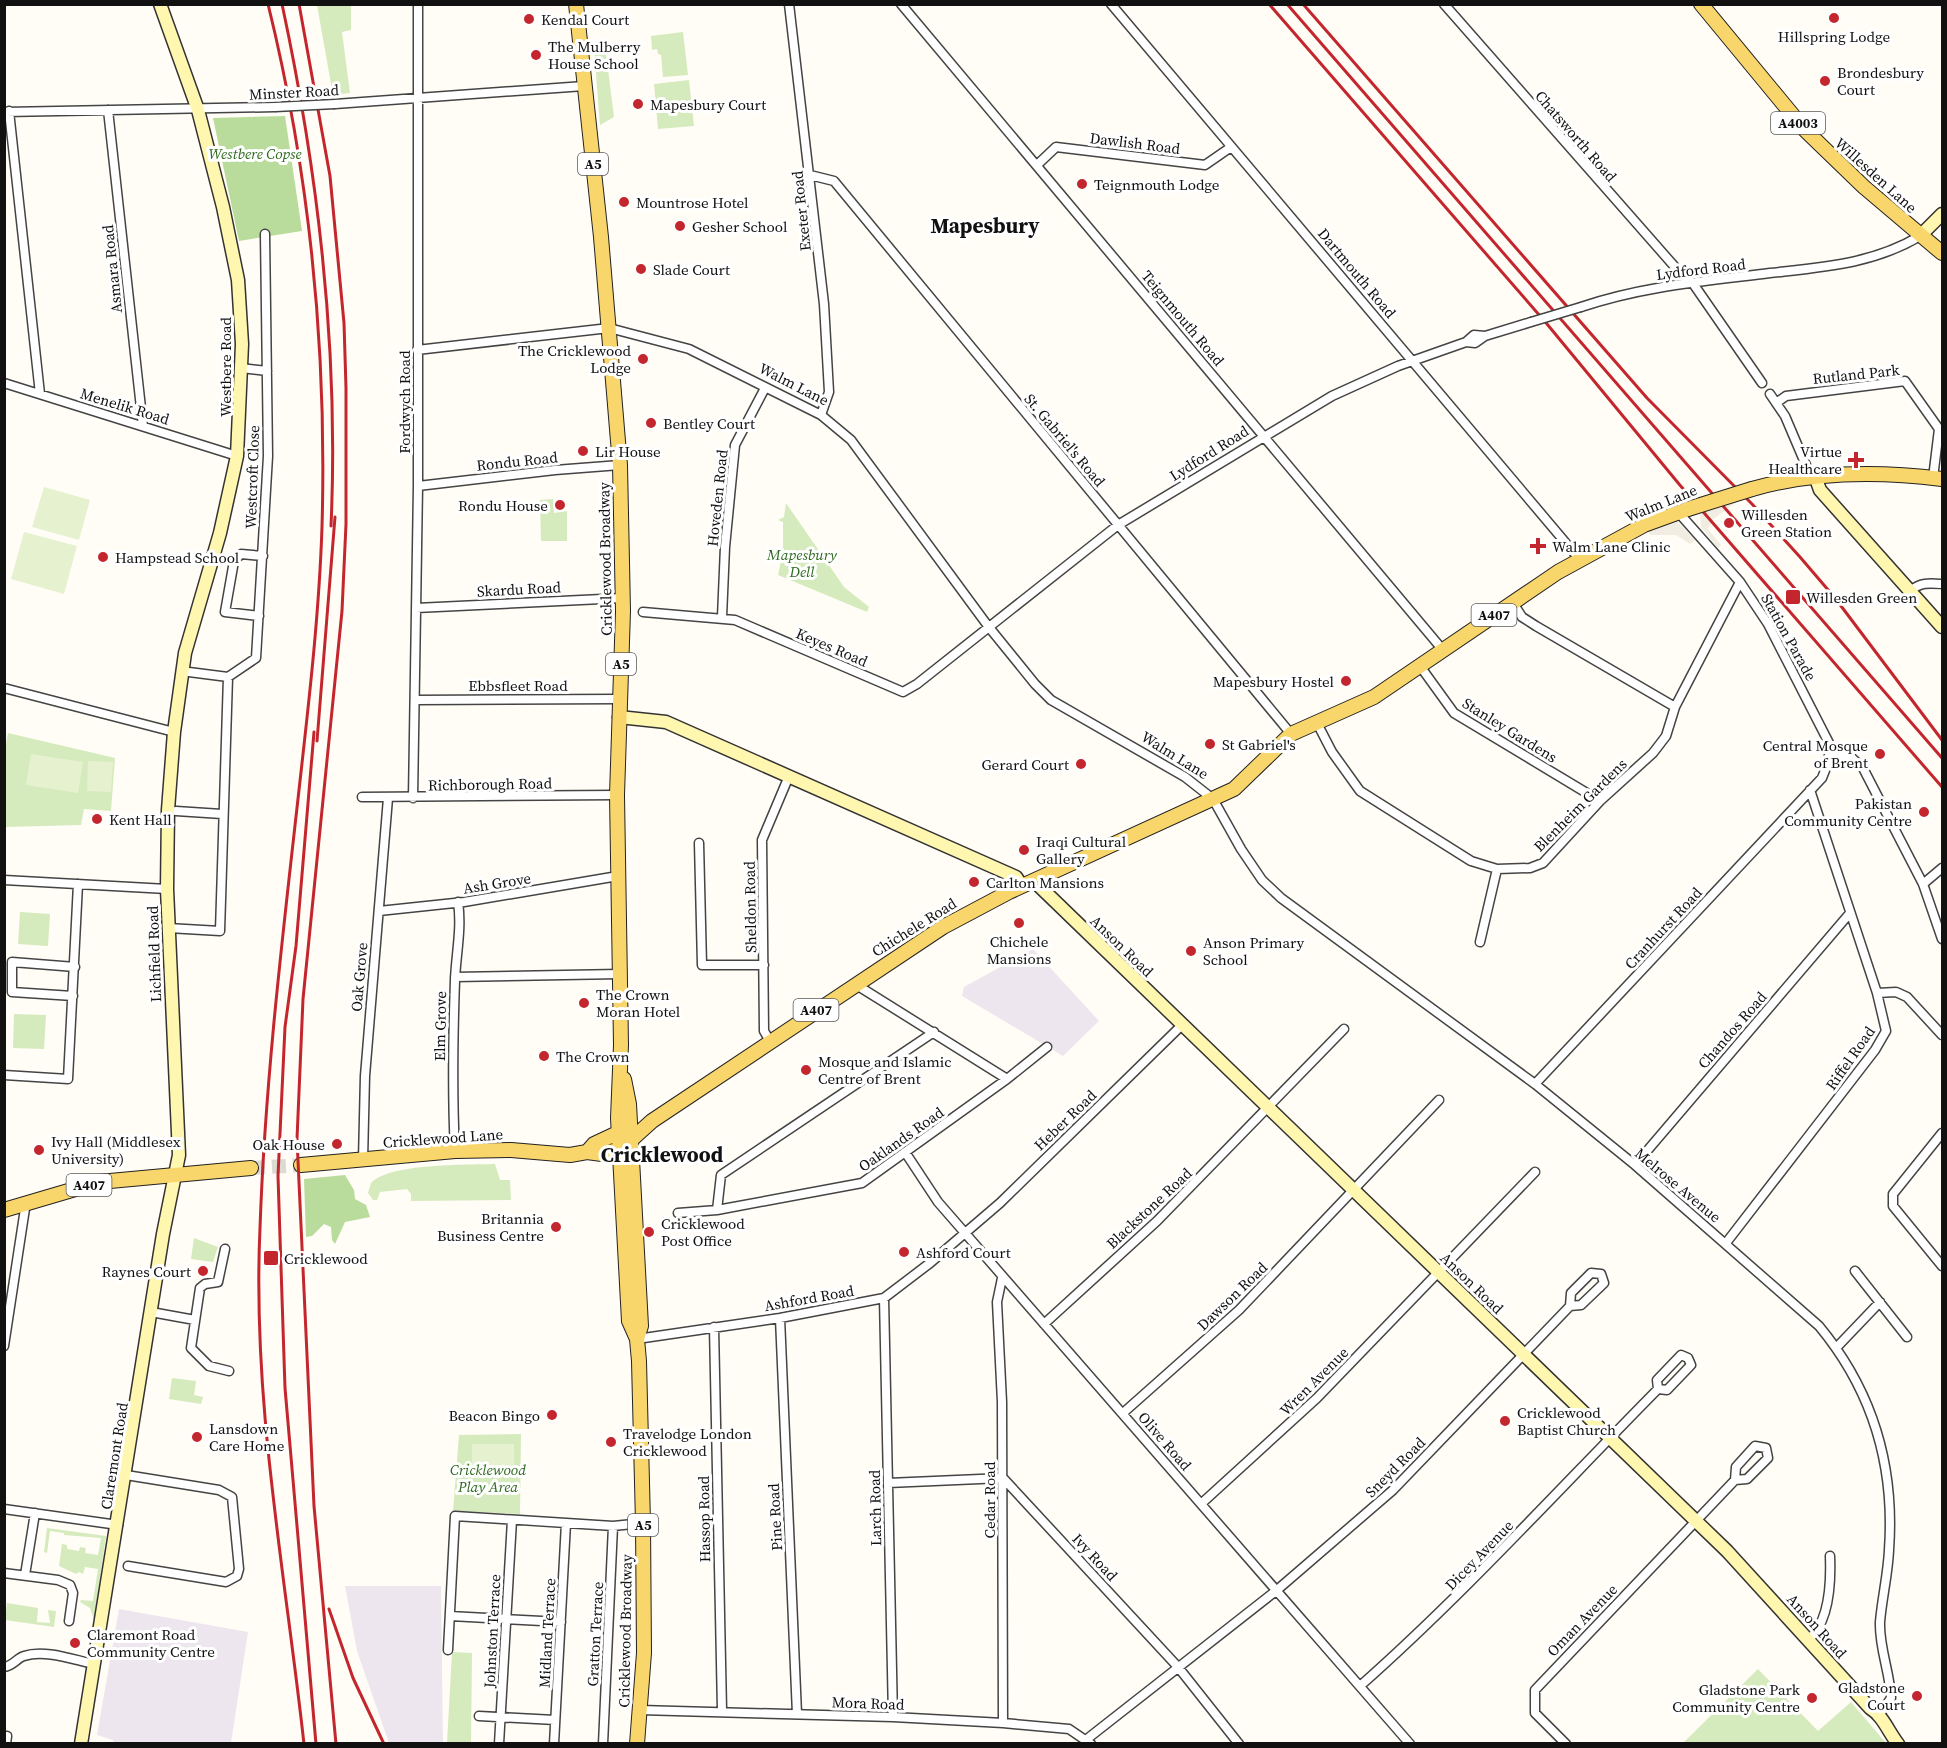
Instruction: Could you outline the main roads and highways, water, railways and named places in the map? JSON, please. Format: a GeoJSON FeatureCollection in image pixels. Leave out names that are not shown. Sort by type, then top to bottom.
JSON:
{"type":"FeatureCollection","features":[{"type":"Feature","properties":{"kind":"main road","name":"Cricklewood Broadway"},"geometry":{"type":"LineString","coordinates":[[576,4],[601,237],[620,465],[623,598],[617,795],[621,1062],[641,1320],[636,1339],[643,1523],[644,1653],[638,1743]]}},
{"type":"Feature","properties":{"kind":"main road","name":"Willesden Lane"},"geometry":{"type":"LineString","coordinates":[[1701,4],[1805,130],[1839,165],[1942,253]]}},
{"type":"Feature","properties":{"kind":"main road","name":"Walm Lane"},"geometry":{"type":"LineString","coordinates":[[1213,799],[1245,781],[1290,734],[1374,697],[1558,572],[1644,525],[1683,510],[1752,489],[1813,477],[1894,474],[1938,479]]}},
{"type":"Feature","properties":{"kind":"main road","name":"Chichele Road"},"geometry":{"type":"LineString","coordinates":[[627,1132],[645,1119],[652,1120],[854,983],[943,927],[1028,884],[1213,799]]}},
{"type":"Feature","properties":{"kind":"main road"},"geometry":{"type":"LineString","coordinates":[[621,1149],[627,1132]]}},
{"type":"Feature","properties":{"kind":"main road","name":"Cricklewood Lane"},"geometry":{"type":"LineString","coordinates":[[587,1152],[594,1144],[627,1132]]}},
{"type":"Feature","properties":{"kind":"main road","name":"Cricklewood Broadway"},"geometry":{"type":"LineString","coordinates":[[621,1149],[629,1321],[636,1339]]}},
{"type":"Feature","properties":{"kind":"main road","name":"Cricklewood Lane"},"geometry":{"type":"LineString","coordinates":[[301,1165],[455,1151],[512,1150],[570,1155],[587,1152],[595,1155],[621,1149]]}},
{"type":"Feature","properties":{"kind":"main road","name":"A407"},"geometry":{"type":"LineString","coordinates":[[4,1210],[99,1182],[251,1168]]}},
{"type":"Feature","properties":{"kind":"tunnel"},"geometry":{"type":"LineString","coordinates":[[251,1168],[301,1165]]}},
{"type":"Feature","properties":{"kind":"railway"},"geometry":{"type":"LineString","coordinates":[[268,4],[283,68],[305,198],[313,264],[322,396],[322,527],[318,595],[270,1066],[262,1174],[259,1293],[265,1422],[304,1744]]}},
{"type":"Feature","properties":{"kind":"railway"},"geometry":{"type":"LineString","coordinates":[[282,4],[306,134],[323,264],[332,394],[331,526]]}},
{"type":"Feature","properties":{"kind":"railway"},"geometry":{"type":"LineString","coordinates":[[299,4],[330,176],[344,323],[346,388],[346,524],[342,611],[303,999],[297,1139],[314,1506],[336,1744]]}},
{"type":"Feature","properties":{"kind":"railway"},"geometry":{"type":"LineString","coordinates":[[1269,4],[1547,324],[1679,484],[1942,787]]}},
{"type":"Feature","properties":{"kind":"railway"},"geometry":{"type":"LineString","coordinates":[[1287,4],[1942,758]]}},
{"type":"Feature","properties":{"kind":"railway"},"geometry":{"type":"LineString","coordinates":[[1303,4],[1647,398],[1752,504],[1800,557],[1835,598],[1942,740]]}},
{"type":"Feature","properties":{"kind":"railway"},"geometry":{"type":"LineString","coordinates":[[317,741],[335,517]]}},
{"type":"Feature","properties":{"kind":"railway"},"geometry":{"type":"LineString","coordinates":[[314,732],[296,946],[285,1027],[278,1176],[285,1388],[316,1744]]}},
{"type":"Feature","properties":{"kind":"railway"},"geometry":{"type":"LineString","coordinates":[[329,1609],[353,1678],[384,1744]]}},
{"type":"Feature","properties":{"kind":"place","name":"Hillspring Lodge"},"geometry":{"type":"Point","coordinates":[1834,18]}},
{"type":"Feature","properties":{"kind":"place","name":"Kendal Court"},"geometry":{"type":"Point","coordinates":[529,19]}},
{"type":"Feature","properties":{"kind":"place","name":"The Mulberry House School"},"geometry":{"type":"Point","coordinates":[536,55]}},
{"type":"Feature","properties":{"kind":"place","name":"Brondesbury Court"},"geometry":{"type":"Point","coordinates":[1825,81]}},
{"type":"Feature","properties":{"kind":"place","name":"Mapesbury Court"},"geometry":{"type":"Point","coordinates":[638,104]}},
{"type":"Feature","properties":{"kind":"place","name":"Teignmouth Lodge"},"geometry":{"type":"Point","coordinates":[1082,184]}},
{"type":"Feature","properties":{"kind":"place","name":"Mountrose Hotel"},"geometry":{"type":"Point","coordinates":[624,202]}},
{"type":"Feature","properties":{"kind":"place","name":"Gesher School"},"geometry":{"type":"Point","coordinates":[680,226]}},
{"type":"Feature","properties":{"kind":"place","name":"Slade Court"},"geometry":{"type":"Point","coordinates":[641,269]}},
{"type":"Feature","properties":{"kind":"place","name":"The Cricklewood Lodge"},"geometry":{"type":"Point","coordinates":[643,359]}},
{"type":"Feature","properties":{"kind":"place","name":"Bentley Court"},"geometry":{"type":"Point","coordinates":[651,423]}},
{"type":"Feature","properties":{"kind":"place","name":"Lir House"},"geometry":{"type":"Point","coordinates":[583,451]}},
{"type":"Feature","properties":{"kind":"place","name":"Virtue Healthcare"},"geometry":{"type":"Point","coordinates":[1856,460]}},
{"type":"Feature","properties":{"kind":"place","name":"Rondu House"},"geometry":{"type":"Point","coordinates":[560,505]}},
{"type":"Feature","properties":{"kind":"place","name":"Willesden Green Station"},"geometry":{"type":"Point","coordinates":[1729,523]}},
{"type":"Feature","properties":{"kind":"place","name":"Walm Lane Clinic"},"geometry":{"type":"Point","coordinates":[1538,546]}},
{"type":"Feature","properties":{"kind":"place","name":"Hampstead School"},"geometry":{"type":"Point","coordinates":[103,557]}},
{"type":"Feature","properties":{"kind":"place","name":"Willesden Green"},"geometry":{"type":"Point","coordinates":[1793,597]}},
{"type":"Feature","properties":{"kind":"place","name":"Mapesbury Hostel"},"geometry":{"type":"Point","coordinates":[1346,681]}},
{"type":"Feature","properties":{"kind":"place","name":"St Gabriel's"},"geometry":{"type":"Point","coordinates":[1210,744]}},
{"type":"Feature","properties":{"kind":"place","name":"Central Mosque of Brent"},"geometry":{"type":"Point","coordinates":[1880,754]}},
{"type":"Feature","properties":{"kind":"place","name":"Gerard Court"},"geometry":{"type":"Point","coordinates":[1081,764]}},
{"type":"Feature","properties":{"kind":"place","name":"Pakistan Community Centre"},"geometry":{"type":"Point","coordinates":[1924,812]}},
{"type":"Feature","properties":{"kind":"place","name":"Kent Hall"},"geometry":{"type":"Point","coordinates":[97,819]}},
{"type":"Feature","properties":{"kind":"place","name":"Iraqi Cultural Gallery"},"geometry":{"type":"Point","coordinates":[1024,850]}},
{"type":"Feature","properties":{"kind":"place","name":"Carlton Mansions"},"geometry":{"type":"Point","coordinates":[974,882]}},
{"type":"Feature","properties":{"kind":"place","name":"Chichele Mansions"},"geometry":{"type":"Point","coordinates":[1019,923]}},
{"type":"Feature","properties":{"kind":"place","name":"Anson Primary School"},"geometry":{"type":"Point","coordinates":[1191,951]}},
{"type":"Feature","properties":{"kind":"place","name":"The Crown Moran Hotel"},"geometry":{"type":"Point","coordinates":[584,1003]}},
{"type":"Feature","properties":{"kind":"place","name":"The Crown"},"geometry":{"type":"Point","coordinates":[544,1056]}},
{"type":"Feature","properties":{"kind":"place","name":"Mosque and Islamic Centre of Brent"},"geometry":{"type":"Point","coordinates":[806,1070]}},
{"type":"Feature","properties":{"kind":"place","name":"Oak House"},"geometry":{"type":"Point","coordinates":[337,1144]}},
{"type":"Feature","properties":{"kind":"place","name":"Ivy Hall (Middlesex University)"},"geometry":{"type":"Point","coordinates":[39,1150]}},
{"type":"Feature","properties":{"kind":"place","name":"Britannia Business Centre"},"geometry":{"type":"Point","coordinates":[556,1227]}},
{"type":"Feature","properties":{"kind":"place","name":"Cricklewood Post Office"},"geometry":{"type":"Point","coordinates":[649,1232]}},
{"type":"Feature","properties":{"kind":"place","name":"Ashford Court"},"geometry":{"type":"Point","coordinates":[904,1252]}},
{"type":"Feature","properties":{"kind":"place","name":"Cricklewood"},"geometry":{"type":"Point","coordinates":[271,1258]}},
{"type":"Feature","properties":{"kind":"place","name":"Raynes Court"},"geometry":{"type":"Point","coordinates":[203,1271]}},
{"type":"Feature","properties":{"kind":"place","name":"Beacon Bingo"},"geometry":{"type":"Point","coordinates":[552,1415]}},
{"type":"Feature","properties":{"kind":"place","name":"Cricklewood Baptist Church"},"geometry":{"type":"Point","coordinates":[1505,1421]}},
{"type":"Feature","properties":{"kind":"place","name":"Lansdown Care Home"},"geometry":{"type":"Point","coordinates":[197,1437]}},
{"type":"Feature","properties":{"kind":"place","name":"Travelodge London Cricklewood"},"geometry":{"type":"Point","coordinates":[611,1442]}},
{"type":"Feature","properties":{"kind":"place","name":"Claremont Road Community Centre"},"geometry":{"type":"Point","coordinates":[75,1643]}},
{"type":"Feature","properties":{"kind":"place","name":"Gladstone Court"},"geometry":{"type":"Point","coordinates":[1917,1696]}},
{"type":"Feature","properties":{"kind":"place","name":"Gladstone Park Community Centre"},"geometry":{"type":"Point","coordinates":[1812,1698]}},
{"type":"Feature","properties":{"kind":"district","name":"Mapesbury"},"geometry":{"type":"Point","coordinates":[985,225]}},
{"type":"Feature","properties":{"kind":"district","name":"Cricklewood"},"geometry":{"type":"Point","coordinates":[662,1154]}},
{"type":"Feature","properties":{"kind":"park label","name":"Westbere Copse"},"geometry":{"type":"Point","coordinates":[255,153]}},
{"type":"Feature","properties":{"kind":"park label","name":"Mapesbury Dell"},"geometry":{"type":"Point","coordinates":[802,562]}},
{"type":"Feature","properties":{"kind":"park label","name":"Cricklewood Play Area"},"geometry":{"type":"Point","coordinates":[488,1478]}}]}
